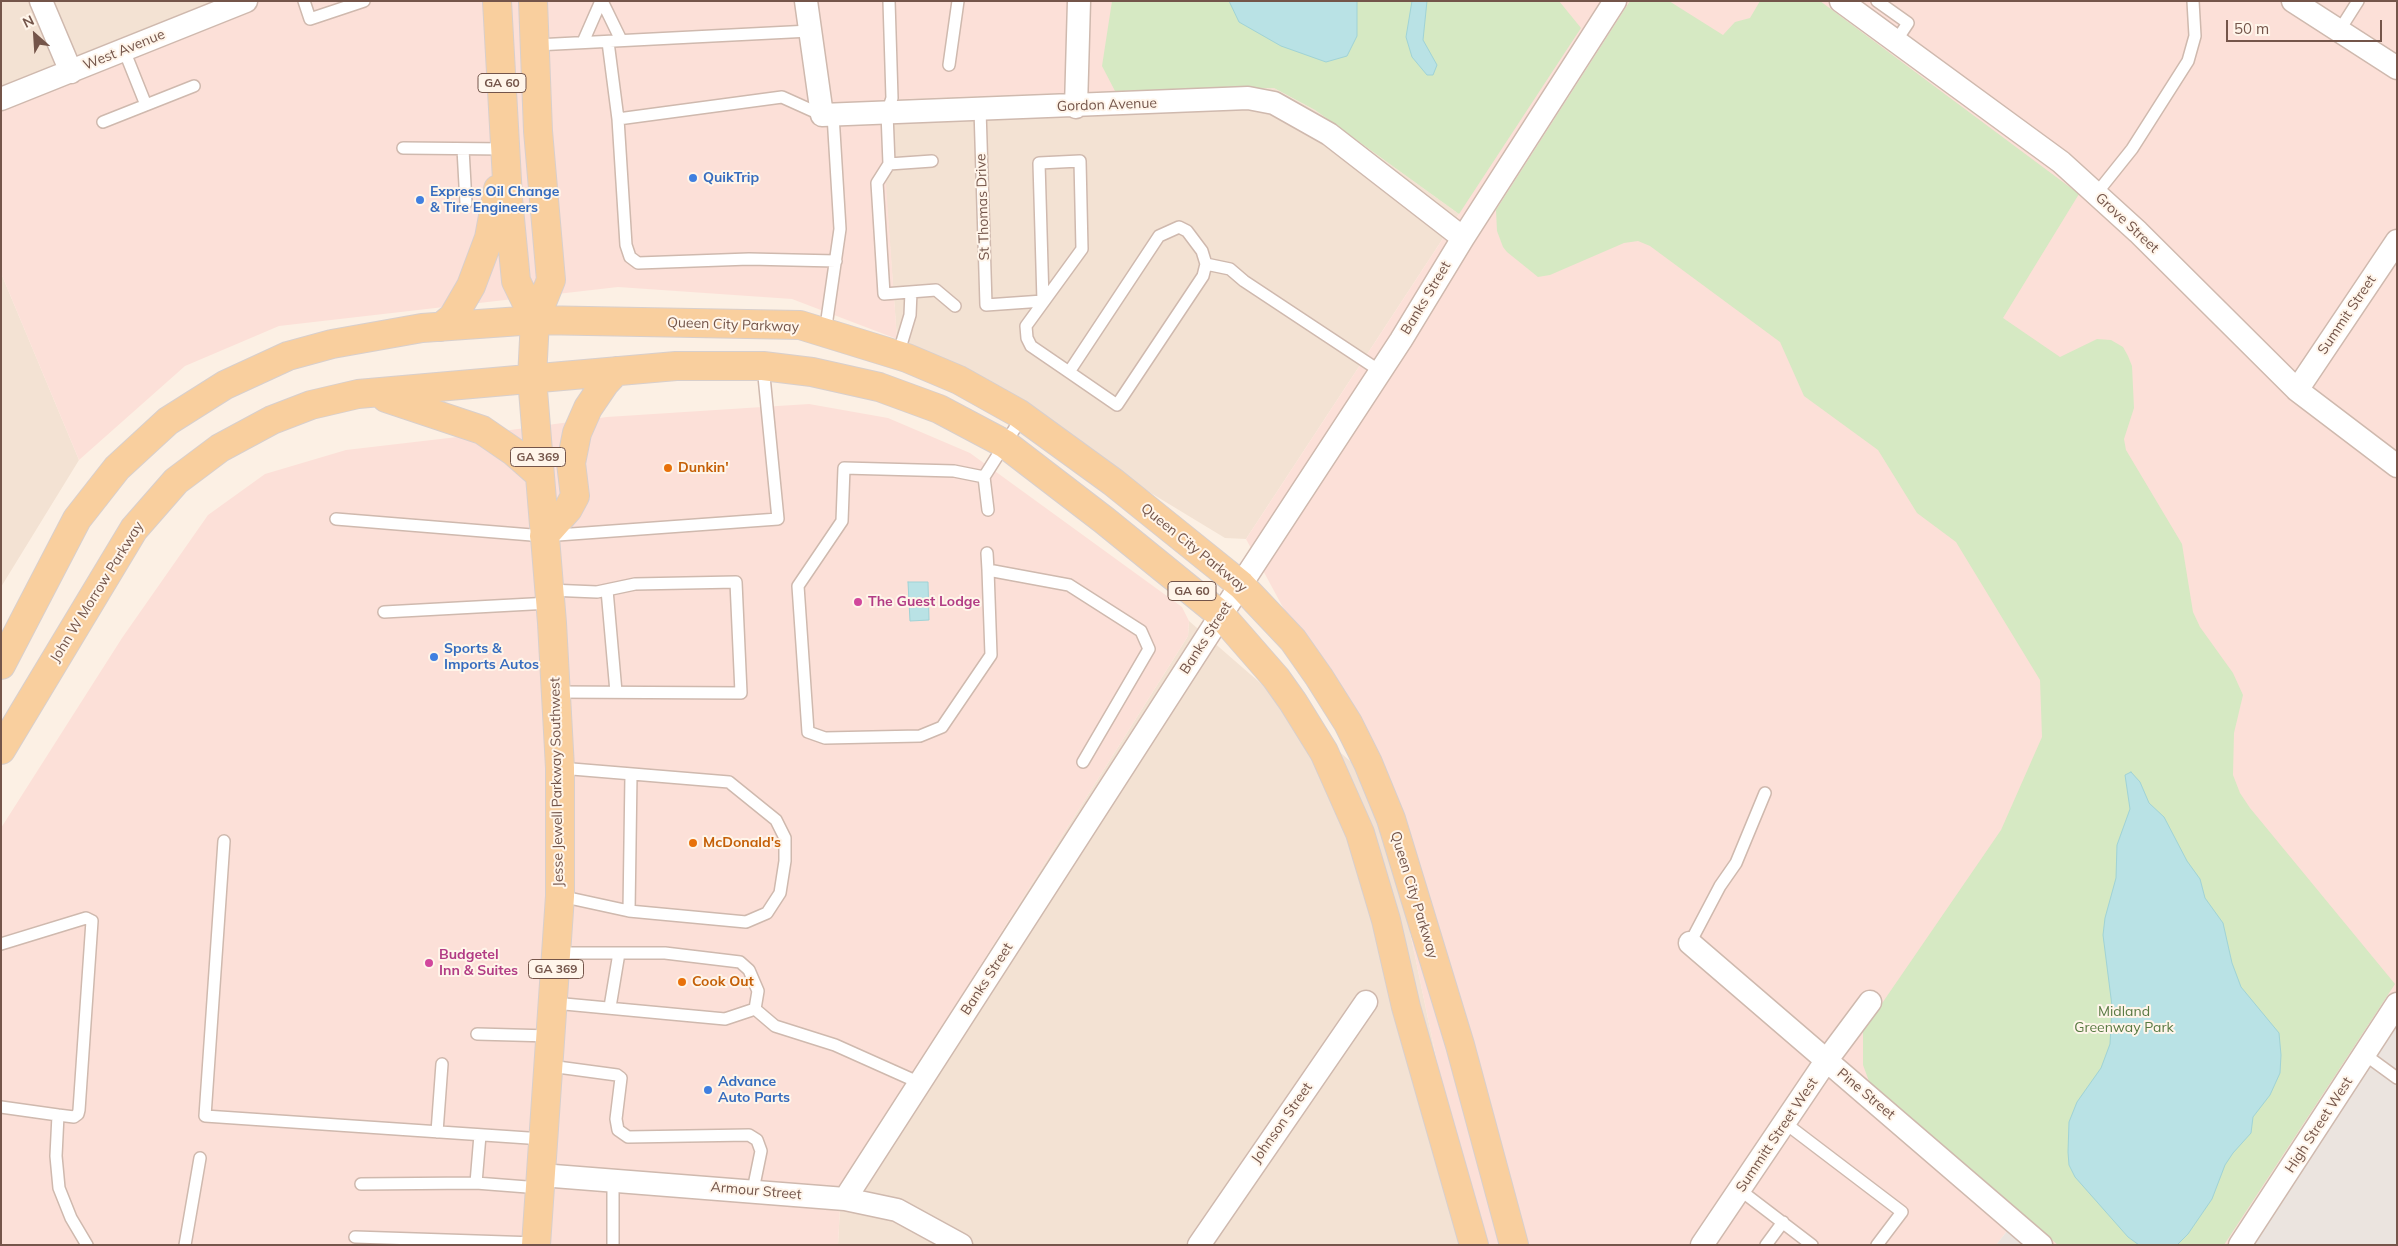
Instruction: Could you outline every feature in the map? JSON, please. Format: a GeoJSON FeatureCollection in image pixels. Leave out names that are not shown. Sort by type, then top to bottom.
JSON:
{"type":"FeatureCollection","features":[{"type":"Feature","properties":{"kind":"main road","name":"Jesse Jewell Parkway Southwest"},"geometry":{"type":"LineString","coordinates":[[497,1],[506,157],[516,282],[535,320]]}},
{"type":"Feature","properties":{"kind":"main road","name":"Jesse Jewell Parkway Southwest"},"geometry":{"type":"LineString","coordinates":[[533,1],[538,130],[551,280],[535,320],[532,378],[560,768],[560,896],[545,1139],[536,1244]]}},
{"type":"Feature","properties":{"kind":"main road"},"geometry":{"type":"LineString","coordinates":[[441,327],[453,317],[471,286],[489,238],[498,186],[506,157]]}},
{"type":"Feature","properties":{"kind":"main road"},"geometry":{"type":"LineString","coordinates":[[1,665],[77,519],[117,468],[168,421],[225,385],[288,356],[332,344],[422,328],[535,320]]}},
{"type":"Feature","properties":{"kind":"main road","name":"Queen City Parkway"},"geometry":{"type":"LineString","coordinates":[[535,320],[800,325],[898,355],[959,380],[1023,416],[1113,482],[1240,585],[1293,640],[1348,723],[1368,763],[1390,819],[1416,897],[1460,1046],[1514,1245]]}},
{"type":"Feature","properties":{"kind":"main road","name":"GA 60"},"geometry":{"type":"LineString","coordinates":[[532,378],[676,366],[763,366],[812,372],[879,387],[939,409],[1005,444],[1104,520],[1220,615],[1276,678],[1293,702],[1324,752],[1350,806],[1386,920],[1406,1007],[1474,1245]]}},
{"type":"Feature","properties":{"kind":"main road"},"geometry":{"type":"LineString","coordinates":[[544,536],[568,509],[575,496],[571,463],[577,433],[588,408],[605,383],[616,371]]}},
{"type":"Feature","properties":{"kind":"main road","name":"John W Morrow Parkway"},"geometry":{"type":"LineString","coordinates":[[1,750],[134,529],[176,481],[220,448],[272,420],[311,405],[358,394],[532,378]]}},
{"type":"Feature","properties":{"kind":"main road"},"geometry":{"type":"LineString","coordinates":[[373,394],[482,430],[514,452],[539,474]]}},
{"type":"Feature","properties":{"kind":"street"},"geometry":{"type":"LineString","coordinates":[[41,1],[71,72]]}},
{"type":"Feature","properties":{"kind":"street","name":"West Avenue"},"geometry":{"type":"LineString","coordinates":[[1,100],[246,1]]}},
{"type":"Feature","properties":{"kind":"street"},"geometry":{"type":"LineString","coordinates":[[806,1],[810,31],[827,115]]}},
{"type":"Feature","properties":{"kind":"street"},"geometry":{"type":"LineString","coordinates":[[1076,106],[1079,1]]}},
{"type":"Feature","properties":{"kind":"street","name":"Banks Street"},"geometry":{"type":"LineString","coordinates":[[845,1200],[1220,615],[1380,371],[1615,1]]}},
{"type":"Feature","properties":{"kind":"street","name":"Grove Street"},"geometry":{"type":"LineString","coordinates":[[1841,1],[2061,162],[2138,232],[2297,390],[2397,466]]}},
{"type":"Feature","properties":{"kind":"street"},"geometry":{"type":"LineString","coordinates":[[2294,1],[2397,68]]}},
{"type":"Feature","properties":{"kind":"street","name":"Gordon Avenue"},"geometry":{"type":"LineString","coordinates":[[827,115],[1248,98],[1274,102],[1329,134],[1463,238]]}},
{"type":"Feature","properties":{"kind":"street","name":"Summit Street"},"geometry":{"type":"LineString","coordinates":[[2297,390],[2397,240]]}},
{"type":"Feature","properties":{"kind":"street","name":"Pine Street"},"geometry":{"type":"LineString","coordinates":[[1690,943],[2041,1245]]}},
{"type":"Feature","properties":{"kind":"street","name":"Johnson Street"},"geometry":{"type":"LineString","coordinates":[[1198,1245],[1366,1002]]}},
{"type":"Feature","properties":{"kind":"street","name":"Summitt Street West"},"geometry":{"type":"LineString","coordinates":[[1702,1245],[1826,1061],[1870,1002]]}},
{"type":"Feature","properties":{"kind":"street","name":"High Street West"},"geometry":{"type":"LineString","coordinates":[[2240,1245],[2397,1004]]}},
{"type":"Feature","properties":{"kind":"street","name":"Armour Street"},"geometry":{"type":"LineString","coordinates":[[540,1181],[613,1181],[753,1190],[845,1200],[897,1210],[961,1245]]}},
{"type":"Feature","properties":{"kind":"lane"},"geometry":{"type":"LineString","coordinates":[[304,1],[310,19],[364,1]]}},
{"type":"Feature","properties":{"kind":"lane"},"geometry":{"type":"LineString","coordinates":[[584,42],[601,1]]}},
{"type":"Feature","properties":{"kind":"lane"},"geometry":{"type":"LineString","coordinates":[[601,1],[621,40]]}},
{"type":"Feature","properties":{"kind":"lane"},"geometry":{"type":"LineString","coordinates":[[890,1],[892,98],[887,113],[889,164],[877,183],[884,294],[936,290],[955,306]]}},
{"type":"Feature","properties":{"kind":"lane"},"geometry":{"type":"LineString","coordinates":[[948,65],[958,1]]}},
{"type":"Feature","properties":{"kind":"lane"},"geometry":{"type":"LineString","coordinates":[[1877,1],[1908,23],[1896,41]]}},
{"type":"Feature","properties":{"kind":"lane"},"geometry":{"type":"LineString","coordinates":[[2096,194],[2132,149],[2188,61],[2194,36],[2193,1]]}},
{"type":"Feature","properties":{"kind":"lane"},"geometry":{"type":"LineString","coordinates":[[2339,31],[2358,1]]}},
{"type":"Feature","properties":{"kind":"lane"},"geometry":{"type":"LineString","coordinates":[[536,45],[810,31]]}},
{"type":"Feature","properties":{"kind":"lane"},"geometry":{"type":"LineString","coordinates":[[608,42],[618,119],[626,245],[630,257],[638,263],[749,259],[836,260]]}},
{"type":"Feature","properties":{"kind":"lane"},"geometry":{"type":"LineString","coordinates":[[124,50],[146,105]]}},
{"type":"Feature","properties":{"kind":"lane"},"geometry":{"type":"LineString","coordinates":[[104,122],[194,86]]}},
{"type":"Feature","properties":{"kind":"lane"},"geometry":{"type":"LineString","coordinates":[[618,119],[782,97],[827,115],[840,229],[825,332]]}},
{"type":"Feature","properties":{"kind":"lane","name":"St Thomas Drive"},"geometry":{"type":"LineString","coordinates":[[980,109],[986,305],[1043,301]]}},
{"type":"Feature","properties":{"kind":"lane"},"geometry":{"type":"LineString","coordinates":[[403,148],[462,149],[506,157]]}},
{"type":"Feature","properties":{"kind":"lane"},"geometry":{"type":"LineString","coordinates":[[462,149],[466,203]]}},
{"type":"Feature","properties":{"kind":"lane"},"geometry":{"type":"LineString","coordinates":[[889,164],[932,161]]}},
{"type":"Feature","properties":{"kind":"lane"},"geometry":{"type":"LineString","coordinates":[[1043,301],[1039,163],[1080,161],[1082,249],[1026,326],[1027,338],[1032,346],[1069,372],[1117,405],[1203,276],[1206,264],[1202,251],[1187,231],[1179,227],[1159,236],[1069,372]]}},
{"type":"Feature","properties":{"kind":"lane"},"geometry":{"type":"LineString","coordinates":[[1206,264],[1230,269],[1244,281],[1380,371]]}},
{"type":"Feature","properties":{"kind":"lane"},"geometry":{"type":"LineString","coordinates":[[898,355],[910,315],[911,292]]}},
{"type":"Feature","properties":{"kind":"lane"},"geometry":{"type":"LineString","coordinates":[[336,519],[544,536],[778,518],[763,366]]}},
{"type":"Feature","properties":{"kind":"lane"},"geometry":{"type":"LineString","coordinates":[[988,510],[984,477],[1023,416]]}},
{"type":"Feature","properties":{"kind":"lane"},"geometry":{"type":"LineString","coordinates":[[984,477],[954,471],[844,468],[842,521],[798,586],[808,732],[825,738],[920,736],[942,727],[991,655],[987,553]]}},
{"type":"Feature","properties":{"kind":"lane"},"geometry":{"type":"LineString","coordinates":[[988,570],[1069,585],[1141,631],[1149,650],[1083,762]]}},
{"type":"Feature","properties":{"kind":"lane"},"geometry":{"type":"LineString","coordinates":[[384,612],[597,592],[635,584],[736,582],[741,693],[556,692]]}},
{"type":"Feature","properties":{"kind":"lane"},"geometry":{"type":"LineString","coordinates":[[607,590],[616,692]]}},
{"type":"Feature","properties":{"kind":"lane"},"geometry":{"type":"LineString","coordinates":[[560,768],[730,782],[776,820],[785,838],[786,861],[780,893],[767,913],[746,922],[629,911],[560,896]]}},
{"type":"Feature","properties":{"kind":"lane"},"geometry":{"type":"LineString","coordinates":[[629,911],[631,775]]}},
{"type":"Feature","properties":{"kind":"lane"},"geometry":{"type":"LineString","coordinates":[[1690,943],[1720,886],[1736,863],[1765,793]]}},
{"type":"Feature","properties":{"kind":"lane"},"geometry":{"type":"LineString","coordinates":[[224,841],[205,1116],[545,1139]]}},
{"type":"Feature","properties":{"kind":"lane"},"geometry":{"type":"LineString","coordinates":[[1,944],[86,918],[92,921],[78,1114],[74,1117],[1,1107]]}},
{"type":"Feature","properties":{"kind":"lane"},"geometry":{"type":"LineString","coordinates":[[557,953],[665,953],[740,962],[749,970],[758,991],[755,1009]]}},
{"type":"Feature","properties":{"kind":"lane"},"geometry":{"type":"LineString","coordinates":[[610,1007],[619,953]]}},
{"type":"Feature","properties":{"kind":"lane"},"geometry":{"type":"LineString","coordinates":[[554,1003],[610,1007],[654,1014],[725,1019],[755,1009]]}},
{"type":"Feature","properties":{"kind":"lane"},"geometry":{"type":"LineString","coordinates":[[755,1009],[775,1026],[835,1045],[920,1083]]}},
{"type":"Feature","properties":{"kind":"lane"},"geometry":{"type":"LineString","coordinates":[[477,1034],[552,1036]]}},
{"type":"Feature","properties":{"kind":"lane"},"geometry":{"type":"LineString","coordinates":[[2364,1054],[2397,1078]]}},
{"type":"Feature","properties":{"kind":"lane"},"geometry":{"type":"LineString","coordinates":[[437,1132],[442,1064]]}},
{"type":"Feature","properties":{"kind":"lane"},"geometry":{"type":"LineString","coordinates":[[550,1066],[617,1075],[621,1078],[616,1119],[618,1130],[628,1137],[749,1135],[757,1140],[761,1151],[753,1190]]}},
{"type":"Feature","properties":{"kind":"lane"},"geometry":{"type":"LineString","coordinates":[[58,1115],[56,1156],[59,1188],[72,1218],[87,1245]]}},
{"type":"Feature","properties":{"kind":"lane"},"geometry":{"type":"LineString","coordinates":[[1785,1123],[1902,1212],[1877,1245]]}},
{"type":"Feature","properties":{"kind":"lane"},"geometry":{"type":"LineString","coordinates":[[476,1183],[480,1135]]}},
{"type":"Feature","properties":{"kind":"lane"},"geometry":{"type":"LineString","coordinates":[[185,1245],[200,1158]]}},
{"type":"Feature","properties":{"kind":"lane"},"geometry":{"type":"LineString","coordinates":[[361,1184],[540,1181]]}},
{"type":"Feature","properties":{"kind":"lane"},"geometry":{"type":"LineString","coordinates":[[612,1245],[613,1181]]}},
{"type":"Feature","properties":{"kind":"lane"},"geometry":{"type":"LineString","coordinates":[[1740,1190],[1812,1245]]}},
{"type":"Feature","properties":{"kind":"lane"},"geometry":{"type":"LineString","coordinates":[[1766,1245],[1783,1222]]}},
{"type":"Feature","properties":{"kind":"lane"},"geometry":{"type":"LineString","coordinates":[[355,1237],[536,1244]]}},
{"type":"Feature","properties":{"kind":"shaded area"},"geometry":{"type":"Polygon","coordinates":[[[1,1],[252,1],[1,107],[1,1]]]}},
{"type":"Feature","properties":{"kind":"shaded area"},"geometry":{"type":"Polygon","coordinates":[[[252,1],[2397,1],[2397,1006],[2241,1245],[2041,1245],[2014,1222],[1996,1245],[1484,1245],[1449,1120],[1380,787],[1246,539],[1459,214],[1315,110],[1274,88],[1115,91],[880,100],[897,339],[792,299],[618,287],[279,326],[185,366],[79,460],[1,273],[1,107],[252,1]]]}},
{"type":"Feature","properties":{"kind":"shaded area"},"geometry":{"type":"Polygon","coordinates":[[[1274,88],[1315,110],[1459,214],[1246,539],[1225,538],[897,339],[879,100],[1115,91],[1274,88]]]}},
{"type":"Feature","properties":{"kind":"shaded area"},"geometry":{"type":"Polygon","coordinates":[[[1,273],[79,460],[1,587],[1,273]]]}},
{"type":"Feature","properties":{"kind":"shaded area"},"geometry":{"type":"Polygon","coordinates":[[[809,404],[888,418],[970,453],[1182,607],[1189,621],[1188,636],[841,1187],[838,1245],[1,1245],[1,828],[122,638],[208,515],[265,474],[346,450],[607,417],[809,404]]]}},
{"type":"Feature","properties":{"kind":"shaded area"},"geometry":{"type":"Polygon","coordinates":[[[1189,621],[1380,787],[1449,1120],[1484,1245],[838,1245],[841,1187],[1188,636],[1189,621]]]}},
{"type":"Feature","properties":{"kind":"shaded area"},"geometry":{"type":"Polygon","coordinates":[[[2397,1006],[2397,1245],[2241,1245],[2397,1006]]]}},
{"type":"Feature","properties":{"kind":"shaded area"},"geometry":{"type":"Polygon","coordinates":[[[2014,1222],[2041,1245],[1996,1245],[2014,1222]]]}},
{"type":"Feature","properties":{"kind":"green space"},"geometry":{"type":"Polygon","coordinates":[[[1112,1],[1559,1],[1581,28],[1459,214],[1315,110],[1274,88],[1115,91],[1102,66],[1112,1]]]}},
{"type":"Feature","properties":{"kind":"green space","name":"Midland Greenway Park"},"geometry":{"type":"Polygon","coordinates":[[[1630,1],[1669,1],[1723,35],[1735,22],[1750,18],[1760,1],[1820,1],[2079,194],[2003,318],[2060,357],[2097,339],[2111,340],[2123,347],[2132,366],[2134,408],[2124,439],[2126,450],[2182,544],[2193,612],[2200,627],[2233,673],[2243,695],[2234,733],[2233,775],[2240,793],[2250,808],[2395,984],[2224,1245],[2058,1245],[1870,1084],[1863,1065],[1863,1031],[2001,830],[2042,737],[2040,680],[1956,542],[1917,513],[1878,450],[1804,396],[1780,342],[1650,246],[1638,241],[1624,243],[1550,275],[1538,277],[1503,247],[1497,231],[1496,210],[1630,1]]]}},
{"type":"Feature","properties":{"kind":"water"},"geometry":{"type":"Polygon","coordinates":[[[1229,1],[1357,1],[1357,36],[1347,56],[1326,62],[1281,46],[1239,22],[1229,1]]]}},
{"type":"Feature","properties":{"kind":"water"},"geometry":{"type":"Polygon","coordinates":[[[1412,1],[1427,1],[1423,40],[1437,65],[1433,75],[1427,75],[1412,57],[1406,37],[1412,1]]]}},
{"type":"Feature","properties":{"kind":"water"},"geometry":{"type":"Polygon","coordinates":[[[908,582],[928,582],[929,620],[910,621],[908,582]]]}},
{"type":"Feature","properties":{"kind":"water"},"geometry":{"type":"Polygon","coordinates":[[[2131,772],[2140,782],[2149,803],[2164,817],[2187,861],[2200,879],[2205,898],[2223,923],[2232,963],[2241,987],[2279,1033],[2280,1073],[2270,1095],[2253,1117],[2251,1133],[2225,1165],[2212,1199],[2188,1234],[2177,1245],[2139,1245],[2128,1237],[2075,1177],[2069,1165],[2069,1122],[2077,1102],[2101,1068],[2110,1044],[2112,1006],[2103,935],[2105,918],[2116,878],[2117,845],[2130,809],[2125,775],[2131,772]]]}},
{"type":"Feature","properties":{"kind":"place","name":"QuikTrip"},"geometry":{"type":"Point","coordinates":[693,178]}},
{"type":"Feature","properties":{"kind":"place","name":"Express Oil Change & Tire Engineers"},"geometry":{"type":"Point","coordinates":[420,200]}},
{"type":"Feature","properties":{"kind":"place","name":"Dunkin'"},"geometry":{"type":"Point","coordinates":[668,468]}},
{"type":"Feature","properties":{"kind":"place","name":"The Guest Lodge"},"geometry":{"type":"Point","coordinates":[858,602]}},
{"type":"Feature","properties":{"kind":"place","name":"Sports & Imports Autos"},"geometry":{"type":"Point","coordinates":[434,657]}},
{"type":"Feature","properties":{"kind":"place","name":"McDonald's"},"geometry":{"type":"Point","coordinates":[693,843]}},
{"type":"Feature","properties":{"kind":"place","name":"Budgetel Inn & Suites"},"geometry":{"type":"Point","coordinates":[429,963]}},
{"type":"Feature","properties":{"kind":"place","name":"Cook Out"},"geometry":{"type":"Point","coordinates":[682,982]}},
{"type":"Feature","properties":{"kind":"place","name":"Advance Auto Parts"},"geometry":{"type":"Point","coordinates":[708,1090]}}]}
